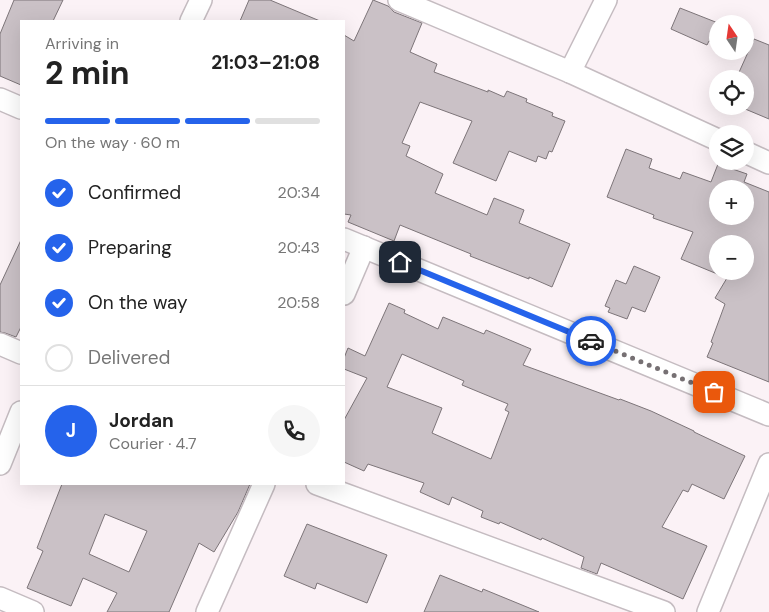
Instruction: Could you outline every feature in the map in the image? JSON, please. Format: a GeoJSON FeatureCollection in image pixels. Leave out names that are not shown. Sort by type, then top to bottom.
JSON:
{"type":"FeatureCollection","features":[{"type":"Feature","properties":{"kind":"street"},"geometry":{"type":"LineString","coordinates":[[191,20],[201,0]]}},
{"type":"Feature","properties":{"kind":"street"},"geometry":{"type":"LineString","coordinates":[[399,0],[570,72],[709,136]]}},
{"type":"Feature","properties":{"kind":"street"},"geometry":{"type":"LineString","coordinates":[[570,72],[606,0]]}},
{"type":"Feature","properties":{"kind":"street"},"geometry":{"type":"LineString","coordinates":[[0,99],[20,108]]}},
{"type":"Feature","properties":{"kind":"street"},"geometry":{"type":"LineString","coordinates":[[754,156],[769,163]]}},
{"type":"Feature","properties":{"kind":"street"},"geometry":{"type":"LineString","coordinates":[[345,239],[769,415]]}},
{"type":"Feature","properties":{"kind":"street"},"geometry":{"type":"LineString","coordinates":[[345,292],[364,247]]}},
{"type":"Feature","properties":{"kind":"street"},"geometry":{"type":"LineString","coordinates":[[0,344],[20,353]]}},
{"type":"Feature","properties":{"kind":"street"},"geometry":{"type":"LineString","coordinates":[[0,464],[20,414]]}},
{"type":"Feature","properties":{"kind":"street"},"geometry":{"type":"LineString","coordinates":[[708,612],[769,464]]}},
{"type":"Feature","properties":{"kind":"street"},"geometry":{"type":"LineString","coordinates":[[207,612],[264,485]]}},
{"type":"Feature","properties":{"kind":"street"},"geometry":{"type":"LineString","coordinates":[[320,485],[664,612]]}},
{"type":"Feature","properties":{"kind":"street"},"geometry":{"type":"LineString","coordinates":[[0,598],[33,612]]}},
{"type":"Feature","properties":{"kind":"building"},"geometry":{"type":"Polygon","coordinates":[[[14,0],[63,0],[53,20],[20,20],[20,85],[0,76],[0,34],[14,0]]]}},
{"type":"Feature","properties":{"kind":"building"},"geometry":{"type":"Polygon","coordinates":[[[249,0],[270,0],[318,20],[240,20],[249,0]]]}},
{"type":"Feature","properties":{"kind":"building"},"geometry":{"type":"Polygon","coordinates":[[[373,0],[388,6],[394,12],[422,23],[410,52],[437,64],[434,72],[504,97],[507,91],[527,99],[526,102],[553,113],[552,116],[565,121],[552,152],[549,151],[546,159],[538,156],[536,162],[509,151],[496,181],[453,163],[472,121],[420,102],[402,143],[410,146],[406,156],[443,174],[435,193],[487,215],[494,198],[524,210],[519,223],[570,244],[552,287],[470,256],[471,254],[400,225],[394,241],[348,222],[351,215],[345,214],[345,36],[354,41],[373,0]]]}},
{"type":"Feature","properties":{"kind":"building"},"geometry":{"type":"Polygon","coordinates":[[[680,8],[709,19],[709,41],[707,45],[671,29],[680,8]]]}},
{"type":"Feature","properties":{"kind":"building"},"geometry":{"type":"Polygon","coordinates":[[[754,39],[769,45],[769,119],[754,113],[754,70],[740,70],[745,60],[754,60],[754,39]]]}},
{"type":"Feature","properties":{"kind":"building"},"geometry":{"type":"Polygon","coordinates":[[[626,149],[652,159],[649,168],[680,179],[683,172],[709,181],[709,225],[754,225],[754,186],[769,192],[769,382],[707,357],[725,304],[715,298],[726,280],[754,280],[754,235],[709,235],[709,271],[681,259],[693,232],[653,218],[654,215],[607,197],[626,149]]]}},
{"type":"Feature","properties":{"kind":"building"},"geometry":{"type":"Polygon","coordinates":[[[716,170],[735,170],[747,174],[745,180],[712,180],[716,170]]]}},
{"type":"Feature","properties":{"kind":"building"},"geometry":{"type":"Polygon","coordinates":[[[20,242],[20,329],[16,337],[0,332],[0,285],[20,242]]]}},
{"type":"Feature","properties":{"kind":"building"},"geometry":{"type":"Polygon","coordinates":[[[634,266],[660,277],[645,312],[632,307],[627,319],[608,312],[610,308],[605,306],[616,280],[626,284],[634,266]]]}},
{"type":"Feature","properties":{"kind":"building"},"geometry":{"type":"Polygon","coordinates":[[[389,303],[405,310],[404,313],[438,329],[443,317],[484,334],[486,330],[531,349],[523,365],[651,411],[745,456],[724,499],[692,484],[688,492],[683,490],[662,527],[707,546],[683,599],[601,563],[597,574],[581,568],[584,557],[542,538],[541,540],[500,522],[499,524],[481,517],[483,511],[452,497],[449,505],[420,492],[424,483],[368,464],[364,471],[345,462],[345,418],[367,378],[345,369],[345,356],[348,348],[365,356],[389,303]],[[402,354],[387,387],[442,408],[432,433],[491,459],[509,412],[505,410],[508,404],[462,385],[464,381],[402,354]]]}},
{"type":"Feature","properties":{"kind":"building"},"geometry":{"type":"Polygon","coordinates":[[[62,485],[250,485],[238,512],[214,552],[199,543],[169,612],[107,612],[117,593],[83,578],[71,606],[27,588],[43,551],[37,548],[62,485]],[[105,514],[89,554],[129,572],[147,531],[105,514]]]}},
{"type":"Feature","properties":{"kind":"building"},"geometry":{"type":"Polygon","coordinates":[[[307,524],[387,555],[367,603],[317,583],[315,589],[284,576],[307,524]]]}},
{"type":"Feature","properties":{"kind":"building"},"geometry":{"type":"Polygon","coordinates":[[[440,575],[482,592],[483,589],[539,612],[424,612],[440,575]]]}},
{"type":"Feature","properties":{"kind":"way so far"},"geometry":{"type":"LineString","coordinates":[[591,341],[714,392]]}},
{"type":"Feature","properties":{"kind":"route"},"geometry":{"type":"LineString","coordinates":[[400,262],[591,341]]}}]}
